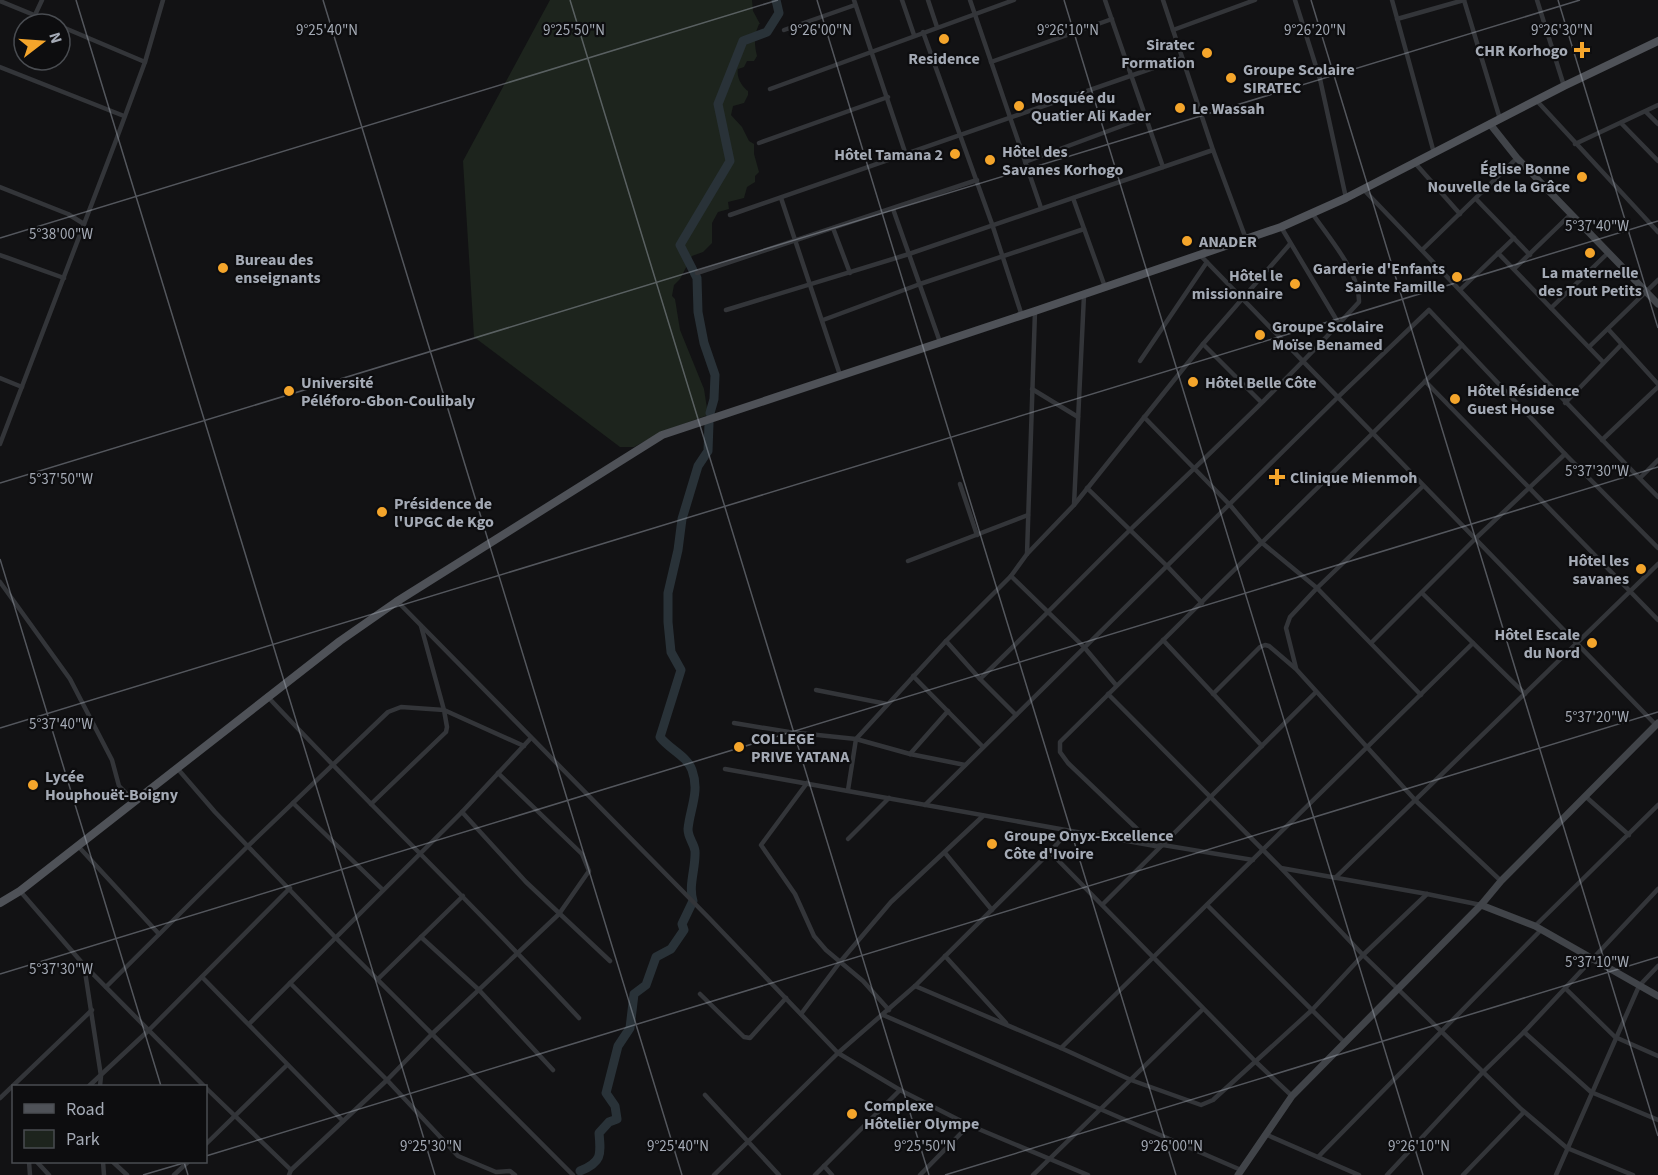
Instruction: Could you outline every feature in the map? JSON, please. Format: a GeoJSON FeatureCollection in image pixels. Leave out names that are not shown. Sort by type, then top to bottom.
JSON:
{"type":"FeatureCollection","features":[{"type":"Feature","properties":{"kind":"main road"},"geometry":{"type":"LineString","coordinates":[[0,903],[20,891],[267,696],[397,601],[662,435],[1035,312],[1281,227],[1346,198],[1564,86],[1658,41]]}},
{"type":"Feature","properties":{"kind":"main road"},"geometry":{"type":"LineString","coordinates":[[1490,124],[1517,158],[1658,304]]}},
{"type":"Feature","properties":{"kind":"main road"},"geometry":{"type":"LineString","coordinates":[[1239,1172],[1292,1096],[1657,724]]}},
{"type":"Feature","properties":{"kind":"main road"},"geometry":{"type":"LineString","coordinates":[[1481,905],[1538,928],[1658,996]]}},
{"type":"Feature","properties":{"kind":"street"},"geometry":{"type":"LineString","coordinates":[[0,444],[145,62],[163,0]]}},
{"type":"Feature","properties":{"kind":"street"},"geometry":{"type":"LineString","coordinates":[[902,0],[914,35]]}},
{"type":"Feature","properties":{"kind":"street"},"geometry":{"type":"LineString","coordinates":[[928,0],[937,27]]}},
{"type":"Feature","properties":{"kind":"street"},"geometry":{"type":"LineString","coordinates":[[970,0],[1041,208]]}},
{"type":"Feature","properties":{"kind":"street"},"geometry":{"type":"LineString","coordinates":[[770,89],[1013,0]]}},
{"type":"Feature","properties":{"kind":"street"},"geometry":{"type":"LineString","coordinates":[[1105,0],[1163,167]]}},
{"type":"Feature","properties":{"kind":"street"},"geometry":{"type":"LineString","coordinates":[[1163,0],[1213,150],[1246,239]]}},
{"type":"Feature","properties":{"kind":"street"},"geometry":{"type":"LineString","coordinates":[[1173,30],[1255,0]]}},
{"type":"Feature","properties":{"kind":"street"},"geometry":{"type":"LineString","coordinates":[[1295,0],[1320,79],[1346,198]]}},
{"type":"Feature","properties":{"kind":"street"},"geometry":{"type":"LineString","coordinates":[[1392,0],[1434,153]]}},
{"type":"Feature","properties":{"kind":"street"},"geometry":{"type":"LineString","coordinates":[[1397,19],[1464,0],[1500,119]]}},
{"type":"Feature","properties":{"kind":"street"},"geometry":{"type":"LineString","coordinates":[[1537,0],[1564,86]]}},
{"type":"Feature","properties":{"kind":"street"},"geometry":{"type":"LineString","coordinates":[[0,1],[27,12]]}},
{"type":"Feature","properties":{"kind":"street"},"geometry":{"type":"LineString","coordinates":[[784,30],[854,3],[906,155]]}},
{"type":"Feature","properties":{"kind":"street"},"geometry":{"type":"LineString","coordinates":[[991,62],[1112,19]]}},
{"type":"Feature","properties":{"kind":"street"},"geometry":{"type":"LineString","coordinates":[[72,31],[145,62]]}},
{"type":"Feature","properties":{"kind":"street"},"geometry":{"type":"LineString","coordinates":[[923,32],[977,180],[1022,316]]}},
{"type":"Feature","properties":{"kind":"street"},"geometry":{"type":"LineString","coordinates":[[730,215],[1182,58]]}},
{"type":"Feature","properties":{"kind":"street"},"geometry":{"type":"LineString","coordinates":[[0,67],[124,116]]}},
{"type":"Feature","properties":{"kind":"street"},"geometry":{"type":"LineString","coordinates":[[759,143],[888,97]]}},
{"type":"Feature","properties":{"kind":"street"},"geometry":{"type":"LineString","coordinates":[[1537,101],[1658,232]]}},
{"type":"Feature","properties":{"kind":"street"},"geometry":{"type":"LineString","coordinates":[[1575,144],[1658,105]]}},
{"type":"Feature","properties":{"kind":"street"},"geometry":{"type":"LineString","coordinates":[[1646,111],[1658,124]]}},
{"type":"Feature","properties":{"kind":"street"},"geometry":{"type":"LineString","coordinates":[[1025,162],[1146,117]]}},
{"type":"Feature","properties":{"kind":"street"},"geometry":{"type":"LineString","coordinates":[[1621,123],[1658,161]]}},
{"type":"Feature","properties":{"kind":"street"},"geometry":{"type":"LineString","coordinates":[[726,310],[909,254],[1213,150]]}},
{"type":"Feature","properties":{"kind":"street"},"geometry":{"type":"LineString","coordinates":[[1422,250],[1517,158]]}},
{"type":"Feature","properties":{"kind":"street"},"geometry":{"type":"LineString","coordinates":[[1415,163],[1460,214]]}},
{"type":"Feature","properties":{"kind":"street"},"geometry":{"type":"LineString","coordinates":[[697,273],[977,180]]}},
{"type":"Feature","properties":{"kind":"street"},"geometry":{"type":"LineString","coordinates":[[0,187],[68,214],[84,224]]}},
{"type":"Feature","properties":{"kind":"street"},"geometry":{"type":"LineString","coordinates":[[1363,189],[1461,289],[1565,403],[1658,497]]}},
{"type":"Feature","properties":{"kind":"street"},"geometry":{"type":"LineString","coordinates":[[781,198],[840,375]]}},
{"type":"Feature","properties":{"kind":"street"},"geometry":{"type":"LineString","coordinates":[[1073,198],[1105,288]]}},
{"type":"Feature","properties":{"kind":"street"},"geometry":{"type":"LineString","coordinates":[[1476,199],[1530,255]]}},
{"type":"Feature","properties":{"kind":"street"},"geometry":{"type":"LineString","coordinates":[[893,209],[940,342]]}},
{"type":"Feature","properties":{"kind":"street"},"geometry":{"type":"LineString","coordinates":[[980,680],[1130,530],[1303,363],[1359,302],[1359,294],[1353,277],[1312,213]]}},
{"type":"Feature","properties":{"kind":"street"},"geometry":{"type":"LineString","coordinates":[[1515,269],[1571,214]]}},
{"type":"Feature","properties":{"kind":"street"},"geometry":{"type":"LineString","coordinates":[[1281,227],[1339,324]]}},
{"type":"Feature","properties":{"kind":"street"},"geometry":{"type":"LineString","coordinates":[[833,228],[850,273]]}},
{"type":"Feature","properties":{"kind":"street"},"geometry":{"type":"LineString","coordinates":[[823,320],[920,284],[1084,229]]}},
{"type":"Feature","properties":{"kind":"street"},"geometry":{"type":"LineString","coordinates":[[1461,289],[1514,238]]}},
{"type":"Feature","properties":{"kind":"street"},"geometry":{"type":"LineString","coordinates":[[848,790],[856,738],[945,641],[1011,576],[1027,554],[1074,505],[1203,344],[1290,244]]}},
{"type":"Feature","properties":{"kind":"street"},"geometry":{"type":"LineString","coordinates":[[1498,252],[1603,362]]}},
{"type":"Feature","properties":{"kind":"street"},"geometry":{"type":"LineString","coordinates":[[1551,308],[1608,253]]}},
{"type":"Feature","properties":{"kind":"street"},"geometry":{"type":"LineString","coordinates":[[0,255],[64,278]]}},
{"type":"Feature","properties":{"kind":"street"},"geometry":{"type":"LineString","coordinates":[[1200,255],[1657,724]]}},
{"type":"Feature","properties":{"kind":"street"},"geometry":{"type":"LineString","coordinates":[[1140,361],[1207,262]]}},
{"type":"Feature","properties":{"kind":"street"},"geometry":{"type":"LineString","coordinates":[[1590,346],[1658,280]]}},
{"type":"Feature","properties":{"kind":"street"},"geometry":{"type":"LineString","coordinates":[[1074,505],[1083,295]]}},
{"type":"Feature","properties":{"kind":"street"},"geometry":{"type":"LineString","coordinates":[[925,805],[1429,310],[1565,454],[1658,548]]}},
{"type":"Feature","properties":{"kind":"street"},"geometry":{"type":"LineString","coordinates":[[1027,554],[1035,312]]}},
{"type":"Feature","properties":{"kind":"street"},"geometry":{"type":"LineString","coordinates":[[1602,440],[1658,385],[1608,329]]}},
{"type":"Feature","properties":{"kind":"street"},"geometry":{"type":"LineString","coordinates":[[1203,344],[1261,402]]}},
{"type":"Feature","properties":{"kind":"street"},"geometry":{"type":"LineString","coordinates":[[1155,846],[1068,763],[1060,752],[1060,742],[1462,345]]}},
{"type":"Feature","properties":{"kind":"street"},"geometry":{"type":"LineString","coordinates":[[1565,403],[1621,345]]}},
{"type":"Feature","properties":{"kind":"street"},"geometry":{"type":"LineString","coordinates":[[0,378],[22,387]]}},
{"type":"Feature","properties":{"kind":"street"},"geometry":{"type":"LineString","coordinates":[[1425,381],[1658,620]]}},
{"type":"Feature","properties":{"kind":"street"},"geometry":{"type":"LineString","coordinates":[[1032,389],[1078,417]]}},
{"type":"Feature","properties":{"kind":"street"},"geometry":{"type":"LineString","coordinates":[[1144,417],[1230,505],[1262,542],[1317,588],[1421,694]]}},
{"type":"Feature","properties":{"kind":"street"},"geometry":{"type":"LineString","coordinates":[[1371,644],[1475,539],[1565,454]]}},
{"type":"Feature","properties":{"kind":"street"},"geometry":{"type":"LineString","coordinates":[[1640,478],[1658,460]]}},
{"type":"Feature","properties":{"kind":"street"},"geometry":{"type":"LineString","coordinates":[[960,484],[977,535]]}},
{"type":"Feature","properties":{"kind":"street"},"geometry":{"type":"LineString","coordinates":[[1296,669],[1286,628],[1290,617],[1423,486]]}},
{"type":"Feature","properties":{"kind":"street"},"geometry":{"type":"LineString","coordinates":[[1088,488],[1202,603]]}},
{"type":"Feature","properties":{"kind":"street"},"geometry":{"type":"LineString","coordinates":[[908,561],[1028,515]]}},
{"type":"Feature","properties":{"kind":"street"},"geometry":{"type":"LineString","coordinates":[[1335,878],[1658,564]]}},
{"type":"Feature","properties":{"kind":"street"},"geometry":{"type":"LineString","coordinates":[[1011,576],[1084,647],[1116,685]]}},
{"type":"Feature","properties":{"kind":"street"},"geometry":{"type":"LineString","coordinates":[[0,582],[70,679],[112,760],[119,786],[134,801]]}},
{"type":"Feature","properties":{"kind":"street"},"geometry":{"type":"LineString","coordinates":[[1422,593],[1525,694]]}},
{"type":"Feature","properties":{"kind":"street"},"geometry":{"type":"LineString","coordinates":[[397,601],[710,918],[838,1053],[969,1125],[1088,1175]]}},
{"type":"Feature","properties":{"kind":"street"},"geometry":{"type":"LineString","coordinates":[[371,804],[446,732],[444,710],[421,626]]}},
{"type":"Feature","properties":{"kind":"street"},"geometry":{"type":"LineString","coordinates":[[1163,640],[1262,746]]}},
{"type":"Feature","properties":{"kind":"street"},"geometry":{"type":"LineString","coordinates":[[945,641],[1016,715]]}},
{"type":"Feature","properties":{"kind":"street"},"geometry":{"type":"LineString","coordinates":[[1061,1048],[1473,643]]}},
{"type":"Feature","properties":{"kind":"street"},"geometry":{"type":"LineString","coordinates":[[1213,694],[1260,647],[1265,645],[1296,669],[1416,801],[1501,881]]}},
{"type":"Feature","properties":{"kind":"street"},"geometry":{"type":"LineString","coordinates":[[913,676],[983,747]]}},
{"type":"Feature","properties":{"kind":"street"},"geometry":{"type":"LineString","coordinates":[[816,690],[887,704]]}},
{"type":"Feature","properties":{"kind":"street"},"geometry":{"type":"LineString","coordinates":[[1103,904],[1316,692]]}},
{"type":"Feature","properties":{"kind":"street"},"geometry":{"type":"LineString","coordinates":[[1108,694],[1263,849],[1363,955],[1524,1112],[1567,1148],[1633,1175]]}},
{"type":"Feature","properties":{"kind":"street"},"geometry":{"type":"LineString","coordinates":[[267,696],[579,1018]]}},
{"type":"Feature","properties":{"kind":"street"},"geometry":{"type":"LineString","coordinates":[[106,987],[293,802],[393,709],[401,707],[444,710],[524,746]]}},
{"type":"Feature","properties":{"kind":"street"},"geometry":{"type":"LineString","coordinates":[[910,754],[948,711]]}},
{"type":"Feature","properties":{"kind":"street"},"geometry":{"type":"LineString","coordinates":[[734,723],[789,732],[856,738],[910,754],[965,765]]}},
{"type":"Feature","properties":{"kind":"street"},"geometry":{"type":"LineString","coordinates":[[249,1024],[462,812],[531,738]]}},
{"type":"Feature","properties":{"kind":"street"},"geometry":{"type":"LineString","coordinates":[[177,768],[335,937],[573,1175]]}},
{"type":"Feature","properties":{"kind":"street"},"geometry":{"type":"LineString","coordinates":[[725,769],[1155,846],[1163,845],[1253,860]]}},
{"type":"Feature","properties":{"kind":"street"},"geometry":{"type":"LineString","coordinates":[[207,1089],[290,1172],[559,914],[589,871],[582,854],[498,773]]}},
{"type":"Feature","properties":{"kind":"street"},"geometry":{"type":"LineString","coordinates":[[807,783],[761,845],[795,894],[814,936],[826,950],[863,981],[889,1010]]}},
{"type":"Feature","properties":{"kind":"street"},"geometry":{"type":"LineString","coordinates":[[1585,796],[1629,835]]}},
{"type":"Feature","properties":{"kind":"street"},"geometry":{"type":"LineString","coordinates":[[848,839],[889,798]]}},
{"type":"Feature","properties":{"kind":"street"},"geometry":{"type":"LineString","coordinates":[[293,802],[383,890]]}},
{"type":"Feature","properties":{"kind":"street"},"geometry":{"type":"LineString","coordinates":[[1318,1157],[1658,805]]}},
{"type":"Feature","properties":{"kind":"street"},"geometry":{"type":"LineString","coordinates":[[462,812],[526,882],[610,961]]}},
{"type":"Feature","properties":{"kind":"street"},"geometry":{"type":"LineString","coordinates":[[801,1014],[840,962],[891,903],[983,816]]}},
{"type":"Feature","properties":{"kind":"street"},"geometry":{"type":"LineString","coordinates":[[714,1175],[838,1053],[915,986],[1050,852],[1068,831]]}},
{"type":"Feature","properties":{"kind":"street"},"geometry":{"type":"LineString","coordinates":[[78,846],[159,934]]}},
{"type":"Feature","properties":{"kind":"street"},"geometry":{"type":"LineString","coordinates":[[1050,852],[1203,1009],[1292,1096]]}},
{"type":"Feature","properties":{"kind":"street"},"geometry":{"type":"LineString","coordinates":[[945,854],[992,910]]}},
{"type":"Feature","properties":{"kind":"street"},"geometry":{"type":"LineString","coordinates":[[1281,868],[1481,905]]}},
{"type":"Feature","properties":{"kind":"street"},"geometry":{"type":"LineString","coordinates":[[90,1085],[149,1030],[290,888]]}},
{"type":"Feature","properties":{"kind":"street"},"geometry":{"type":"LineString","coordinates":[[1387,1175],[1658,890]]}},
{"type":"Feature","properties":{"kind":"street"},"geometry":{"type":"LineString","coordinates":[[20,891],[84,965],[203,1085]]}},
{"type":"Feature","properties":{"kind":"street"},"geometry":{"type":"LineString","coordinates":[[915,986],[941,995],[1131,1080],[1201,1105],[1213,1100],[1312,1010],[1363,955],[1427,894]]}},
{"type":"Feature","properties":{"kind":"street"},"geometry":{"type":"LineString","coordinates":[[378,979],[463,896]]}},
{"type":"Feature","properties":{"kind":"street"},"geometry":{"type":"LineString","coordinates":[[1207,905],[1345,1044]]}},
{"type":"Feature","properties":{"kind":"street"},"geometry":{"type":"LineString","coordinates":[[421,937],[479,990],[553,1070]]}},
{"type":"Feature","properties":{"kind":"street"},"geometry":{"type":"LineString","coordinates":[[945,956],[1009,1026]]}},
{"type":"Feature","properties":{"kind":"street"},"geometry":{"type":"LineString","coordinates":[[84,965],[101,1076],[100,1085]]}},
{"type":"Feature","properties":{"kind":"street"},"geometry":{"type":"LineString","coordinates":[[1556,1175],[1639,986],[1658,966]]}},
{"type":"Feature","properties":{"kind":"street"},"geometry":{"type":"LineString","coordinates":[[202,977],[344,1121]]}},
{"type":"Feature","properties":{"kind":"street"},"geometry":{"type":"LineString","coordinates":[[290,983],[387,1080],[458,1156],[496,1172],[510,1171],[515,1175]]}},
{"type":"Feature","properties":{"kind":"street"},"geometry":{"type":"LineString","coordinates":[[1565,988],[1615,1037],[1658,1056]]}},
{"type":"Feature","properties":{"kind":"street"},"geometry":{"type":"LineString","coordinates":[[700,994],[744,1037],[750,1038],[786,998]]}},
{"type":"Feature","properties":{"kind":"street"},"geometry":{"type":"LineString","coordinates":[[1033,1175],[1203,1009]]}},
{"type":"Feature","properties":{"kind":"street"},"geometry":{"type":"LineString","coordinates":[[14,1085],[92,1010]]}},
{"type":"Feature","properties":{"kind":"street"},"geometry":{"type":"LineString","coordinates":[[883,1015],[1239,1172]]}},
{"type":"Feature","properties":{"kind":"street"},"geometry":{"type":"LineString","coordinates":[[1524,1032],[1592,1092],[1658,1120]]}},
{"type":"Feature","properties":{"kind":"street"},"geometry":{"type":"LineString","coordinates":[[207,1143],[287,1065]]}},
{"type":"Feature","properties":{"kind":"street"},"geometry":{"type":"LineString","coordinates":[[0,1098],[12,1087]]}},
{"type":"Feature","properties":{"kind":"street"},"geometry":{"type":"LineString","coordinates":[[815,1175],[900,1089]]}},
{"type":"Feature","properties":{"kind":"street"},"geometry":{"type":"LineString","coordinates":[[705,1095],[779,1175]]}},
{"type":"Feature","properties":{"kind":"street"},"geometry":{"type":"LineString","coordinates":[[1463,1175],[1524,1112]]}},
{"type":"Feature","properties":{"kind":"street"},"geometry":{"type":"LineString","coordinates":[[920,1175],[969,1125]]}},
{"type":"Feature","properties":{"kind":"street"},"geometry":{"type":"LineString","coordinates":[[1265,1134],[1359,1175]]}},
{"type":"Feature","properties":{"kind":"street"},"geometry":{"type":"LineString","coordinates":[[39,1163],[49,1175]]}},
{"type":"Feature","properties":{"kind":"street"},"geometry":{"type":"LineString","coordinates":[[115,1163],[127,1175]]}},
{"type":"Feature","properties":{"kind":"street"},"geometry":{"type":"LineString","coordinates":[[174,1175],[186,1163]]}},
{"type":"Feature","properties":{"kind":"street"},"geometry":{"type":"LineString","coordinates":[[824,1166],[832,1175]]}},
{"type":"Feature","properties":{"kind":"green space"},"geometry":{"type":"Polygon","coordinates":[[[550,0],[752,0],[753,11],[760,24],[755,40],[757,56],[754,61],[747,61],[744,67],[738,69],[739,78],[748,91],[748,95],[744,103],[733,106],[731,115],[742,127],[749,141],[754,144],[759,172],[755,176],[755,182],[747,187],[744,198],[728,202],[729,209],[718,212],[712,223],[712,243],[703,252],[692,256],[680,279],[674,285],[672,296],[675,299],[680,330],[704,389],[708,415],[664,431],[634,447],[620,447],[474,337],[463,161],[550,0]]]}},
{"type":"Feature","properties":{"kind":"waterway"},"geometry":{"type":"LineString","coordinates":[[710,413],[714,399],[715,375],[704,343],[698,312],[697,278],[680,245],[730,161],[718,104],[743,41],[767,32],[779,13],[776,0]]}},
{"type":"Feature","properties":{"kind":"waterway"},"geometry":{"type":"LineString","coordinates":[[580,1171],[593,1164],[599,1157],[599,1133],[609,1122],[617,1119],[615,1106],[606,1093],[618,1046],[630,1028],[634,994],[646,985],[656,957],[671,949],[684,930],[682,924],[693,901],[691,889],[695,851],[688,829],[695,793],[694,778],[690,765],[660,737],[681,670],[671,652],[668,593],[678,550],[682,519],[698,466],[708,451],[709,423]]}},
{"type":"Feature","properties":{"kind":"place","name":"Residence"},"geometry":{"type":"Point","coordinates":[944,39]}},
{"type":"Feature","properties":{"kind":"place","name":"CHR Korhogo"},"geometry":{"type":"Point","coordinates":[1582,50]}},
{"type":"Feature","properties":{"kind":"place","name":"Siratec Formation"},"geometry":{"type":"Point","coordinates":[1207,53]}},
{"type":"Feature","properties":{"kind":"place","name":"Groupe Scolaire SIRATEC"},"geometry":{"type":"Point","coordinates":[1231,78]}},
{"type":"Feature","properties":{"kind":"place","name":"Mosquée du Quatier Ali Kader"},"geometry":{"type":"Point","coordinates":[1019,106]}},
{"type":"Feature","properties":{"kind":"place","name":"Le Wassah"},"geometry":{"type":"Point","coordinates":[1180,108]}},
{"type":"Feature","properties":{"kind":"place","name":"Hôtel Tamana 2"},"geometry":{"type":"Point","coordinates":[955,154]}},
{"type":"Feature","properties":{"kind":"place","name":"Hôtel des Savanes Korhogo"},"geometry":{"type":"Point","coordinates":[990,160]}},
{"type":"Feature","properties":{"kind":"place","name":"Église Bonne Nouvelle de la Grâce"},"geometry":{"type":"Point","coordinates":[1582,177]}},
{"type":"Feature","properties":{"kind":"place","name":"ANADER"},"geometry":{"type":"Point","coordinates":[1187,241]}},
{"type":"Feature","properties":{"kind":"place","name":"La maternelle des Tout Petits"},"geometry":{"type":"Point","coordinates":[1590,253]}},
{"type":"Feature","properties":{"kind":"place","name":"Bureau des enseignants"},"geometry":{"type":"Point","coordinates":[223,268]}},
{"type":"Feature","properties":{"kind":"place","name":"Garderie d'Enfants Sainte Famille"},"geometry":{"type":"Point","coordinates":[1457,277]}},
{"type":"Feature","properties":{"kind":"place","name":"Hôtel le missionnaire"},"geometry":{"type":"Point","coordinates":[1295,284]}},
{"type":"Feature","properties":{"kind":"place","name":"Groupe Scolaire Moïse Benamed"},"geometry":{"type":"Point","coordinates":[1260,335]}},
{"type":"Feature","properties":{"kind":"place","name":"Hôtel Belle Côte"},"geometry":{"type":"Point","coordinates":[1193,382]}},
{"type":"Feature","properties":{"kind":"place","name":"Université Péléforo-Gbon-Coulibaly"},"geometry":{"type":"Point","coordinates":[289,391]}},
{"type":"Feature","properties":{"kind":"place","name":"Hôtel Résidence Guest House"},"geometry":{"type":"Point","coordinates":[1455,399]}},
{"type":"Feature","properties":{"kind":"place","name":"Clinique Mienmoh"},"geometry":{"type":"Point","coordinates":[1277,477]}},
{"type":"Feature","properties":{"kind":"place","name":"Présidence de l'UPGC de Kgo"},"geometry":{"type":"Point","coordinates":[382,512]}},
{"type":"Feature","properties":{"kind":"place","name":"Hôtel les savanes"},"geometry":{"type":"Point","coordinates":[1641,569]}},
{"type":"Feature","properties":{"kind":"place","name":"Hôtel Escale du Nord"},"geometry":{"type":"Point","coordinates":[1592,643]}},
{"type":"Feature","properties":{"kind":"place","name":"COLLEGE PRIVE YATANA"},"geometry":{"type":"Point","coordinates":[739,747]}},
{"type":"Feature","properties":{"kind":"place","name":"Lycée Houphouët-Boigny"},"geometry":{"type":"Point","coordinates":[33,785]}},
{"type":"Feature","properties":{"kind":"place","name":"Groupe Onyx-Excellence Côte d'Ivoire"},"geometry":{"type":"Point","coordinates":[992,844]}},
{"type":"Feature","properties":{"kind":"place","name":"Complexe Hôtelier Olympe"},"geometry":{"type":"Point","coordinates":[852,1114]}}]}
